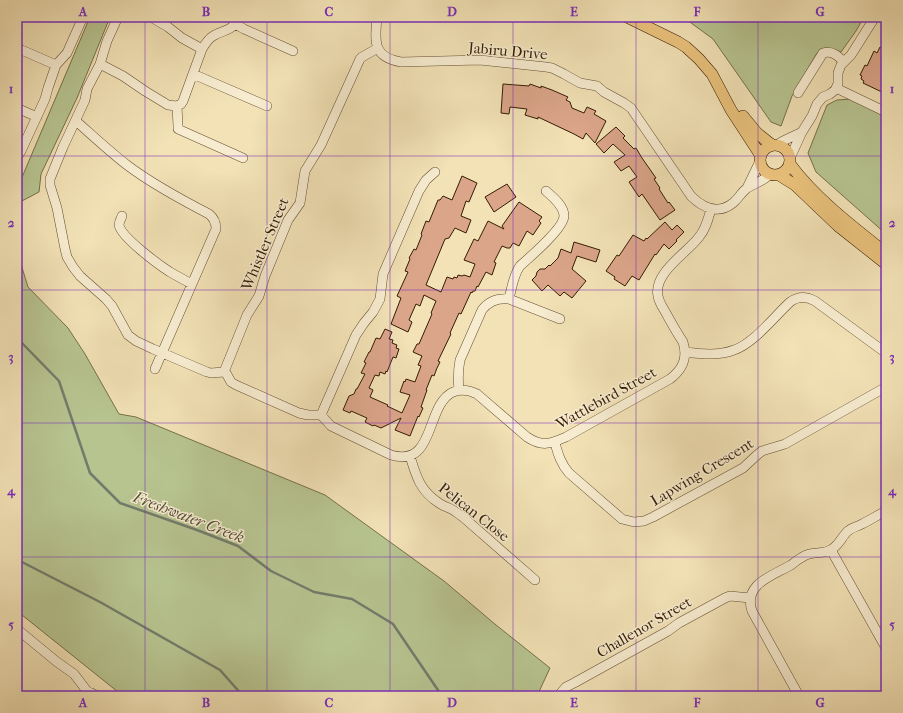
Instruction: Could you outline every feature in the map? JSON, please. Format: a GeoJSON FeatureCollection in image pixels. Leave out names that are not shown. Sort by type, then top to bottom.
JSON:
{"type":"FeatureCollection","features":[{"type":"Feature","properties":{"kind":"main road"},"geometry":{"type":"LineString","coordinates":[[627,17],[678,42],[699,59],[712,74],[760,159],[764,169],[795,185],[838,226],[886,264]]}},
{"type":"Feature","properties":{"kind":"main road"},"geometry":{"type":"LineString","coordinates":[[644,17],[680,35],[699,49],[708,58],[720,75],[746,120],[761,137],[786,149],[789,153],[790,161],[788,169],[784,172],[775,174]]}},
{"type":"Feature","properties":{"kind":"main road"},"geometry":{"type":"LineString","coordinates":[[760,159],[765,149],[775,145]]}},
{"type":"Feature","properties":{"kind":"main road"},"geometry":{"type":"LineString","coordinates":[[790,161],[804,182],[859,232],[886,253]]}},
{"type":"Feature","properties":{"kind":"street"},"geometry":{"type":"LineString","coordinates":[[17,157],[45,100],[56,65],[67,53],[83,17]]}},
{"type":"Feature","properties":{"kind":"street"},"geometry":{"type":"LineString","coordinates":[[118,17],[107,41],[100,64],[88,89],[85,100],[60,154],[50,179],[50,185],[57,208],[67,257],[72,267],[106,299],[112,306],[128,335],[136,341],[207,372],[224,372],[231,382],[243,388],[299,413],[321,415],[331,426],[391,456],[403,457],[410,456],[422,446],[443,400],[450,394],[459,390],[458,368],[460,360],[482,310],[486,306],[496,299],[510,299],[560,319]]}},
{"type":"Feature","properties":{"kind":"street"},"geometry":{"type":"LineString","coordinates":[[151,17],[168,27],[182,38],[202,49]]}},
{"type":"Feature","properties":{"kind":"street"},"geometry":{"type":"LineString","coordinates":[[377,17],[375,35],[378,48]]}},
{"type":"Feature","properties":{"kind":"street"},"geometry":{"type":"LineString","coordinates":[[790,161],[802,132],[812,116],[818,101],[834,92],[838,82],[839,68],[851,55],[875,17]]}},
{"type":"Feature","properties":{"kind":"street"},"geometry":{"type":"LineString","coordinates":[[100,64],[123,76],[168,105],[177,106],[183,101],[202,49],[207,41],[212,36],[232,27],[236,20],[244,29],[293,51]]}},
{"type":"Feature","properties":{"kind":"street"},"geometry":{"type":"LineString","coordinates":[[17,48],[56,65]]}},
{"type":"Feature","properties":{"kind":"street","name":"Jabiru Drive"},"geometry":{"type":"LineString","coordinates":[[378,48],[385,57],[401,62],[480,60],[552,68],[580,83],[597,86],[604,92],[631,108],[691,196],[704,207],[711,209]]}},
{"type":"Feature","properties":{"kind":"street","name":"Whistler Street"},"geometry":{"type":"LineString","coordinates":[[224,372],[247,315],[259,296],[265,276],[288,220],[300,203],[303,178],[308,166],[321,145],[360,59],[378,48]]}},
{"type":"Feature","properties":{"kind":"street"},"geometry":{"type":"LineString","coordinates":[[798,93],[823,53],[827,52],[836,55],[844,62]]}},
{"type":"Feature","properties":{"kind":"street"},"geometry":{"type":"LineString","coordinates":[[193,74],[267,106]]}},
{"type":"Feature","properties":{"kind":"street"},"geometry":{"type":"LineString","coordinates":[[836,88],[886,112]]}},
{"type":"Feature","properties":{"kind":"street"},"geometry":{"type":"LineString","coordinates":[[177,106],[178,129],[243,158]]}},
{"type":"Feature","properties":{"kind":"street"},"geometry":{"type":"LineString","coordinates":[[17,108],[37,117]]}},
{"type":"Feature","properties":{"kind":"street"},"geometry":{"type":"LineString","coordinates":[[76,121],[127,165],[174,196],[209,214],[215,220],[216,230],[155,369]]}},
{"type":"Feature","properties":{"kind":"street"},"geometry":{"type":"LineString","coordinates":[[775,145],[802,132]]}},
{"type":"Feature","properties":{"kind":"street"},"geometry":{"type":"LineString","coordinates":[[760,159],[747,188],[732,204],[719,209],[711,209],[703,232],[661,277],[657,291],[659,300],[682,342],[685,352],[712,354],[729,352],[741,347],[752,340],[790,302],[802,297],[815,301],[886,353]]}},
{"type":"Feature","properties":{"kind":"street"},"geometry":{"type":"LineString","coordinates":[[321,415],[356,335],[373,312],[380,299],[383,274],[419,191],[426,180],[435,172]]}},
{"type":"Feature","properties":{"kind":"street"},"geometry":{"type":"LineString","coordinates":[[747,188],[775,174]]}},
{"type":"Feature","properties":{"kind":"street"},"geometry":{"type":"LineString","coordinates":[[510,299],[515,273],[520,266],[556,231],[563,221],[563,210],[546,191]]}},
{"type":"Feature","properties":{"kind":"street"},"geometry":{"type":"LineString","coordinates":[[122,216],[119,225],[127,238],[169,271],[192,284]]}},
{"type":"Feature","properties":{"kind":"street","name":"Wattlebird Street"},"geometry":{"type":"LineString","coordinates":[[459,390],[468,390],[477,394],[533,440],[540,444],[554,443],[670,379],[682,368],[685,352]]}},
{"type":"Feature","properties":{"kind":"street","name":"Lapwing Crescent"},"geometry":{"type":"LineString","coordinates":[[554,443],[564,468],[622,519],[634,522],[644,521],[743,468],[762,452],[785,444],[886,387]]}},
{"type":"Feature","properties":{"kind":"street","name":"Pelican Close"},"geometry":{"type":"LineString","coordinates":[[410,456],[419,482],[425,491],[440,504],[463,517],[535,580]]}},
{"type":"Feature","properties":{"kind":"street"},"geometry":{"type":"LineString","coordinates":[[799,696],[752,611],[750,606],[750,598],[754,588],[758,584],[808,554],[831,550],[852,528],[886,511]]}},
{"type":"Feature","properties":{"kind":"street"},"geometry":{"type":"LineString","coordinates":[[831,550],[886,648]]}},
{"type":"Feature","properties":{"kind":"street","name":"Challenor Street"},"geometry":{"type":"LineString","coordinates":[[558,696],[566,687],[668,631],[678,622],[725,598],[735,596],[750,598]]}},
{"type":"Feature","properties":{"kind":"street"},"geometry":{"type":"LineString","coordinates":[[17,629],[74,674],[85,694],[98,696]]}},
{"type":"Feature","properties":{"kind":"green space"},"geometry":{"type":"Polygon","coordinates":[[[90,17],[110,17],[77,98],[41,174],[39,192],[20,202],[17,187],[90,17]]]}},
{"type":"Feature","properties":{"kind":"green space"},"geometry":{"type":"Polygon","coordinates":[[[683,17],[864,17],[841,52],[817,53],[792,96],[781,126],[771,122],[713,39],[683,17]]]}},
{"type":"Feature","properties":{"kind":"green space"},"geometry":{"type":"Polygon","coordinates":[[[851,99],[886,117],[886,234],[816,172],[808,153],[827,105],[837,100],[851,99]]]}},
{"type":"Feature","properties":{"kind":"green space"},"geometry":{"type":"Polygon","coordinates":[[[17,251],[28,287],[68,328],[85,354],[119,414],[136,417],[325,495],[444,581],[550,668],[537,696],[123,696],[17,611],[17,251]]]}},
{"type":"Feature","properties":{"kind":"building"},"geometry":{"type":"Polygon","coordinates":[[[880,47],[886,50],[886,94],[863,83],[864,81],[861,79],[862,76],[860,75],[865,65],[867,66],[874,51],[877,53],[880,47]]]}},
{"type":"Feature","properties":{"kind":"building"},"geometry":{"type":"Polygon","coordinates":[[[503,84],[529,86],[530,84],[541,88],[541,86],[568,97],[566,100],[570,102],[572,108],[584,113],[587,107],[596,111],[594,114],[606,121],[595,143],[586,133],[583,139],[538,117],[538,119],[525,115],[527,109],[510,107],[509,114],[501,113],[503,84]]]}},
{"type":"Feature","properties":{"kind":"building"},"geometry":{"type":"Polygon","coordinates":[[[616,127],[625,136],[623,138],[634,149],[636,148],[656,178],[654,179],[660,188],[659,189],[668,203],[669,202],[675,210],[660,220],[642,194],[639,197],[629,182],[637,177],[629,166],[621,171],[614,162],[625,155],[613,144],[604,153],[596,144],[616,127]]]}},
{"type":"Feature","properties":{"kind":"building"},"geometry":{"type":"Polygon","coordinates":[[[462,176],[477,183],[469,202],[466,201],[461,216],[471,220],[466,233],[455,228],[449,238],[445,239],[426,285],[441,292],[447,277],[453,279],[454,277],[457,278],[458,275],[464,275],[470,277],[475,264],[464,260],[474,239],[478,241],[488,221],[504,229],[502,226],[519,202],[542,217],[539,221],[541,223],[533,235],[527,231],[519,246],[513,243],[510,248],[502,246],[494,262],[496,263],[492,275],[486,272],[475,291],[472,293],[471,292],[450,333],[451,334],[438,361],[440,362],[434,376],[432,375],[421,407],[423,408],[410,436],[395,430],[401,418],[381,428],[374,425],[373,426],[365,422],[367,418],[351,411],[350,413],[343,410],[349,396],[354,394],[365,374],[361,373],[366,363],[364,362],[376,338],[380,339],[385,329],[392,332],[389,339],[393,340],[392,343],[397,345],[396,348],[399,349],[396,358],[393,357],[387,372],[386,371],[385,374],[380,372],[379,376],[375,375],[369,388],[373,390],[370,397],[402,413],[410,395],[400,392],[406,379],[415,382],[421,366],[418,365],[422,356],[413,352],[417,344],[419,344],[436,301],[424,295],[420,306],[416,304],[409,320],[412,322],[408,332],[391,324],[401,298],[397,296],[408,272],[405,271],[410,259],[409,258],[414,249],[416,250],[426,221],[429,222],[438,200],[440,200],[443,196],[452,200],[462,176]]]}},
{"type":"Feature","properties":{"kind":"building"},"geometry":{"type":"Polygon","coordinates":[[[507,184],[516,197],[494,212],[485,197],[507,184]]]}},
{"type":"Feature","properties":{"kind":"building"},"geometry":{"type":"Polygon","coordinates":[[[665,222],[672,230],[677,225],[684,232],[669,249],[664,244],[656,255],[655,254],[639,280],[632,276],[625,286],[614,279],[615,277],[606,271],[617,255],[619,256],[633,235],[644,241],[665,222]]]}},
{"type":"Feature","properties":{"kind":"building"},"geometry":{"type":"Polygon","coordinates":[[[574,242],[600,250],[596,262],[577,256],[572,269],[586,281],[572,298],[564,292],[560,296],[548,285],[542,291],[532,280],[536,276],[537,272],[540,269],[545,269],[549,265],[550,266],[558,258],[561,249],[571,253],[574,242]]]}},
{"type":"Feature","properties":{"kind":"waterway","name":"Freshwater Creek"},"geometry":{"type":"LineString","coordinates":[[17,336],[20,341],[59,381],[90,473],[120,503],[238,546],[271,571],[314,592],[352,599],[393,624],[442,696]]}},
{"type":"Feature","properties":{"kind":"waterway","name":"Freshwater Creek"},"geometry":{"type":"LineString","coordinates":[[18,560],[100,602],[220,670],[243,696]]}}]}
